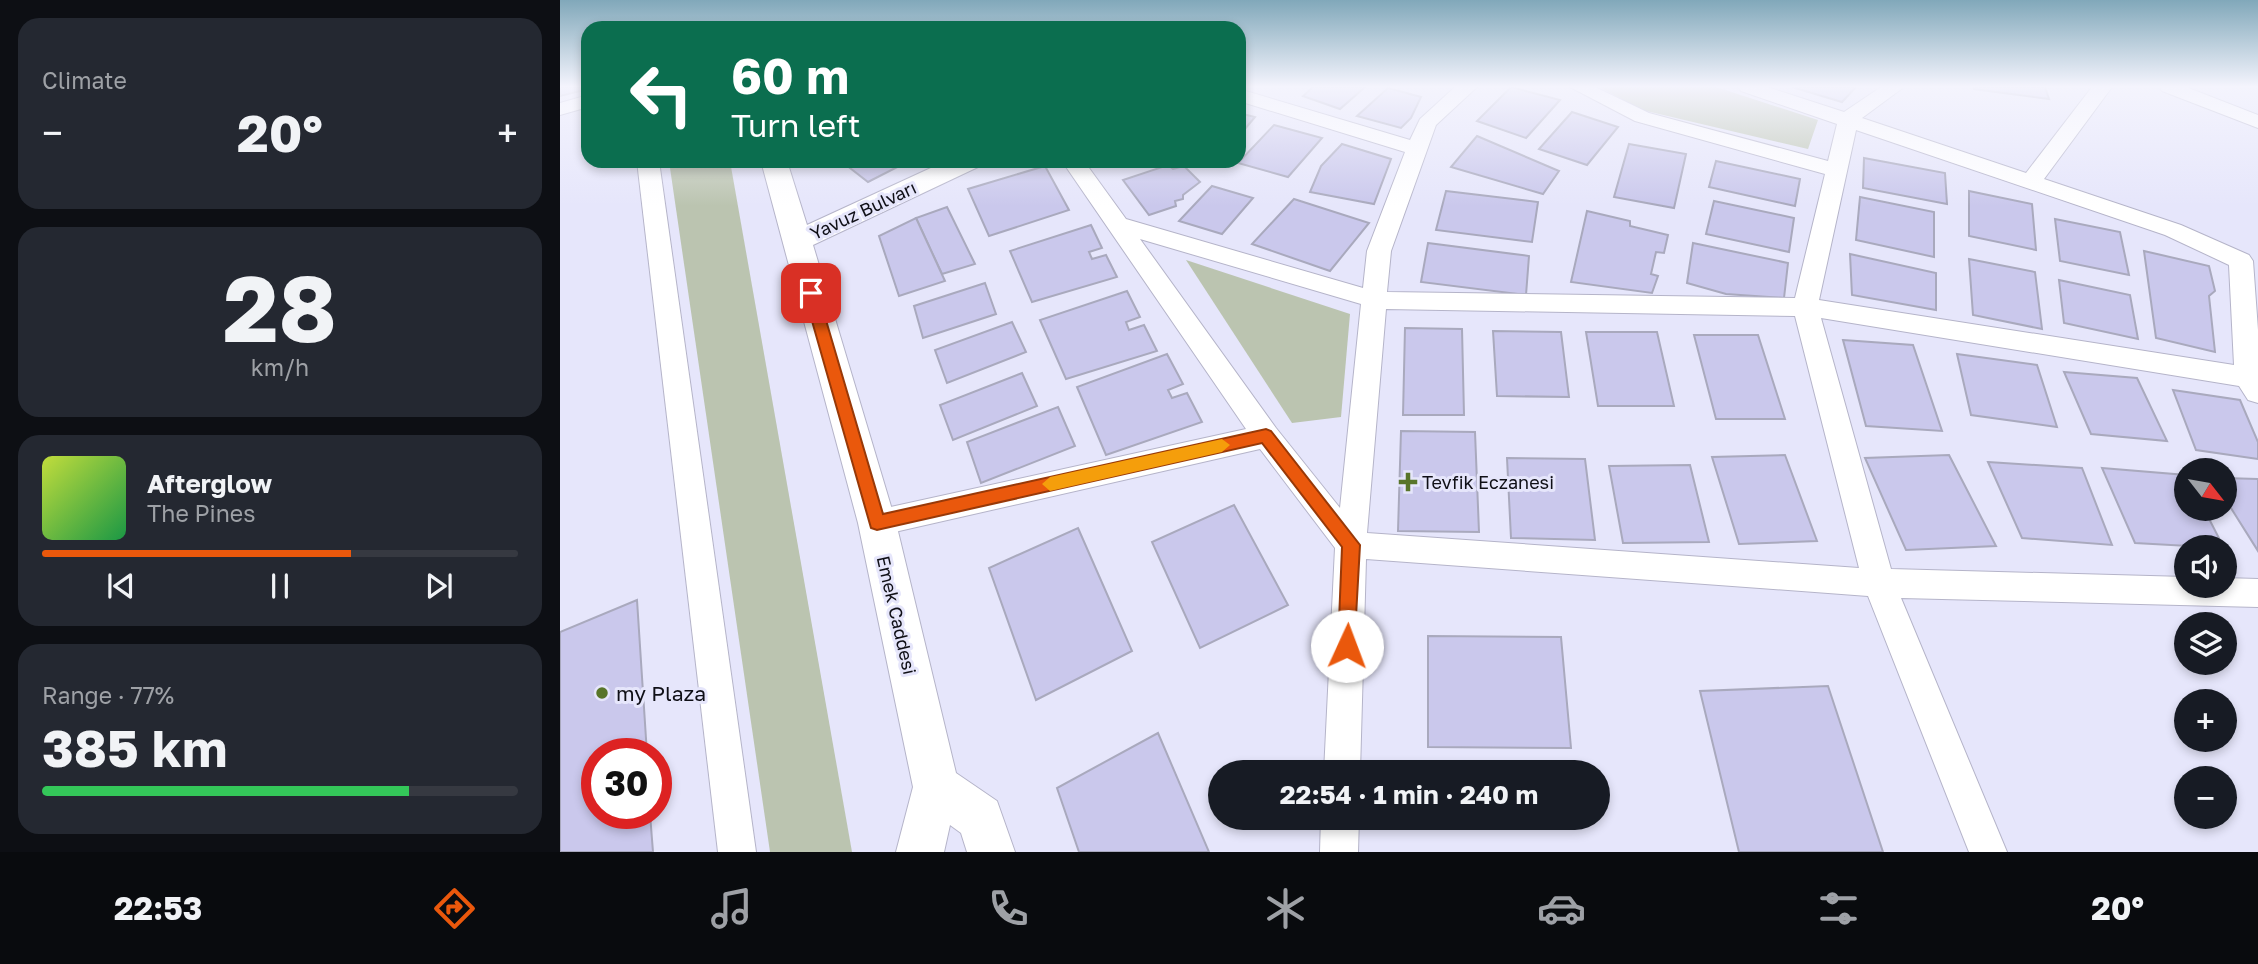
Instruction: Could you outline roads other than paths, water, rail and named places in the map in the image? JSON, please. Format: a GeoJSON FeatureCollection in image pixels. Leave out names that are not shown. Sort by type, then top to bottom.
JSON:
{"type":"FeatureCollection","features":[{"type":"Feature","properties":{"kind":"street"},"geometry":{"type":"LineString","coordinates":[[1344,127],[1417,149]]}},
{"type":"Feature","properties":{"kind":"street"},"geometry":{"type":"LineString","coordinates":[[1342,760],[1351,545],[1379,251],[1426,127]]}},
{"type":"Feature","properties":{"kind":"street"},"geometry":{"type":"LineString","coordinates":[[1678,127],[1836,170]]}},
{"type":"Feature","properties":{"kind":"street"},"geometry":{"type":"LineString","coordinates":[[1846,127],[1805,307],[1879,583],[1988,852]]}},
{"type":"Feature","properties":{"kind":"street"},"geometry":{"type":"LineString","coordinates":[[1116,224],[1376,300],[1805,307],[2253,385],[2241,261],[2173,230],[1870,127]]}},
{"type":"Feature","properties":{"kind":"street"},"geometry":{"type":"LineString","coordinates":[[2030,183],[2072,127]]}},
{"type":"Feature","properties":{"kind":"street"},"geometry":{"type":"LineString","coordinates":[[649,168],[737,852]]}},
{"type":"Feature","properties":{"kind":"street","name":"Emek Caddesi"},"geometry":{"type":"LineString","coordinates":[[776,168],[877,523],[936,787],[920,852]]}},
{"type":"Feature","properties":{"kind":"street","name":"Yavuz Bulvarı"},"geometry":{"type":"LineString","coordinates":[[797,241],[953,168]]}},
{"type":"Feature","properties":{"kind":"street"},"geometry":{"type":"LineString","coordinates":[[1078,168],[1266,436],[1351,545],[1879,583],[2258,593]]}},
{"type":"Feature","properties":{"kind":"street"},"geometry":{"type":"LineString","coordinates":[[877,523],[1266,436]]}},
{"type":"Feature","properties":{"kind":"street"},"geometry":{"type":"LineString","coordinates":[[936,787],[980,818],[991,852]]}},
{"type":"Feature","properties":{"kind":"street"},"geometry":{"type":"LineString","coordinates":[[1339,852],[1340,830]]}},
{"type":"Feature","properties":{"kind":"place","name":"Tevfik Eczanesi"},"geometry":{"type":"Point","coordinates":[1408,482]}},
{"type":"Feature","properties":{"kind":"place","name":"my Plaza"},"geometry":{"type":"Point","coordinates":[602,693]}}]}
